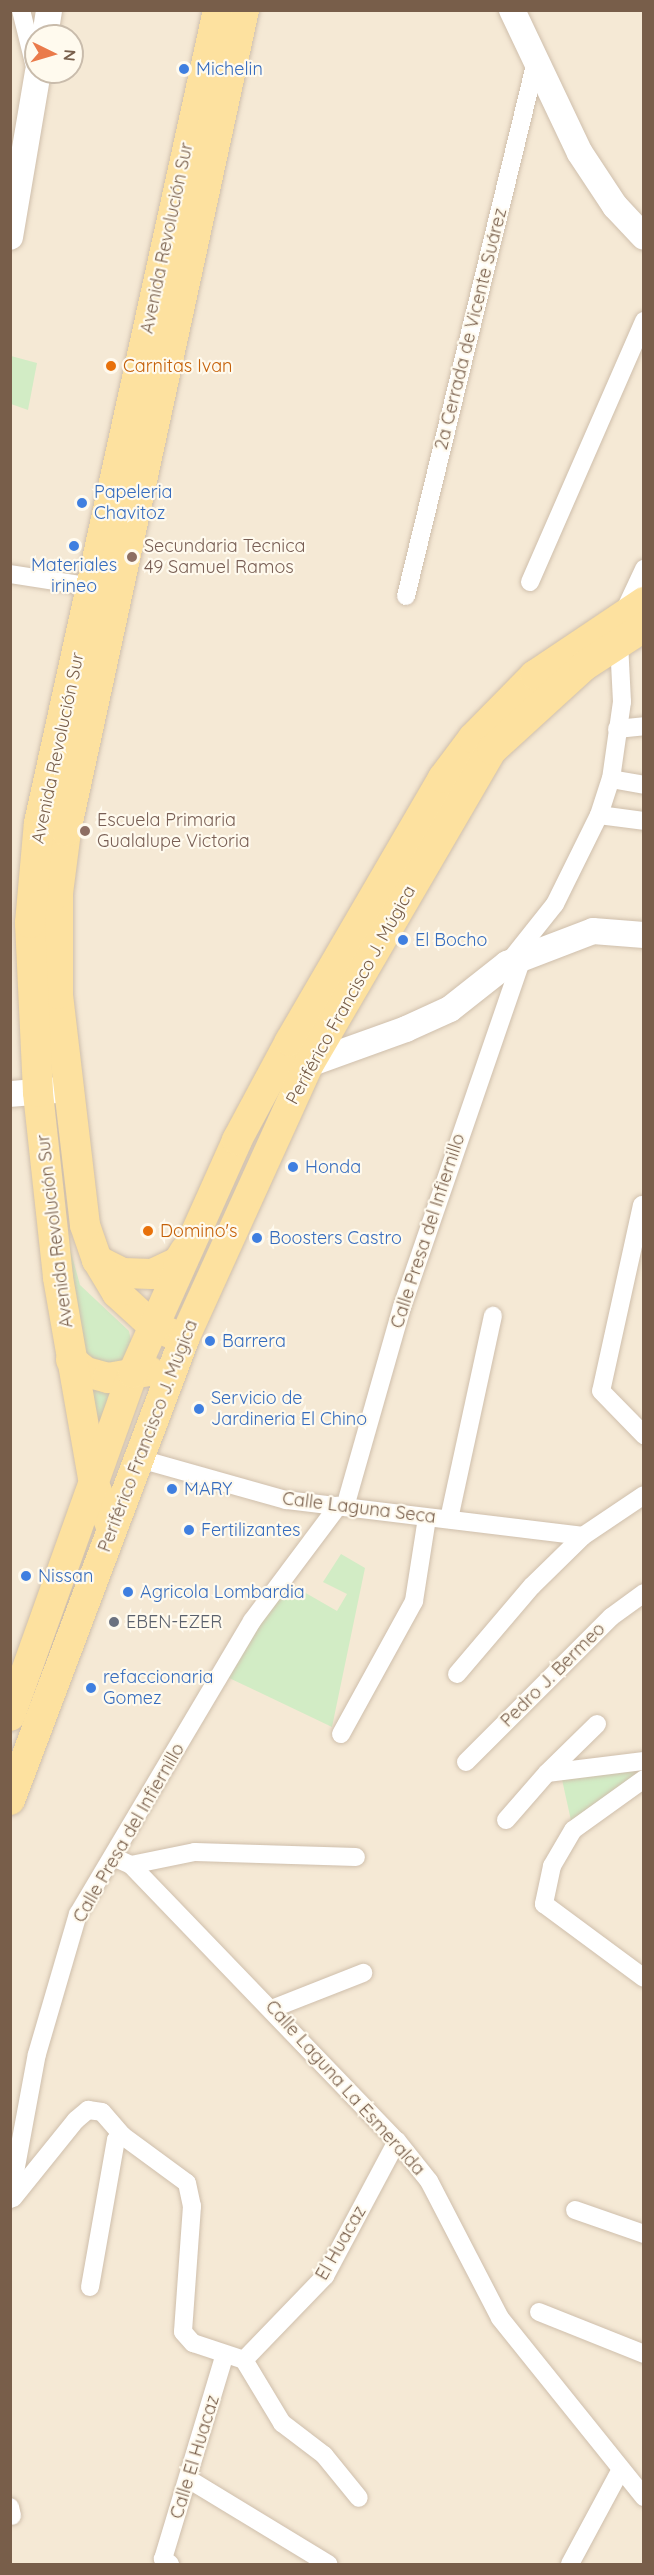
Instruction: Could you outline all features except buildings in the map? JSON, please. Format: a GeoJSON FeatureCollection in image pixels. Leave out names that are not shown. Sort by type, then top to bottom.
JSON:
{"type":"FeatureCollection","features":[{"type":"Feature","properties":{"kind":"main road","name":"Avenida Revolución Sur"},"geometry":{"type":"LineString","coordinates":[[112,1529],[94,1484],[24,1093],[30,923],[39,823],[93,587],[218,10]]}},
{"type":"Feature","properties":{"kind":"main road","name":"Avenida Revolución Sur"},"geometry":{"type":"LineString","coordinates":[[181,1352],[117,1293],[97,1260],[85,1225],[67,1089],[57,942],[66,831],[243,10]]}},
{"type":"Feature","properties":{"kind":"main road","name":"Periférico Francisco J. Múgica"},"geometry":{"type":"LineString","coordinates":[[10,1716],[133,1373],[191,1241],[290,1041],[443,778],[473,738],[535,675],[632,622]]}},
{"type":"Feature","properties":{"kind":"main road","name":"Periférico Francisco J. Múgica"},"geometry":{"type":"LineString","coordinates":[[10,1800],[181,1352],[309,1064],[492,750],[632,622]]}},
{"type":"Feature","properties":{"kind":"main road"},"geometry":{"type":"LineString","coordinates":[[97,1260],[123,1273],[152,1274],[178,1262],[191,1241]]}},
{"type":"Feature","properties":{"kind":"main road"},"geometry":{"type":"LineString","coordinates":[[71,1360],[86,1372],[108,1378],[133,1373],[181,1352]]}},
{"type":"Feature","properties":{"kind":"street"},"geometry":{"type":"LineString","coordinates":[[512,10],[580,153],[615,206],[644,237]]}},
{"type":"Feature","properties":{"kind":"street","name":"2a Cerrada de Vicente Suárez"},"geometry":{"type":"LineString","coordinates":[[406,596],[536,61]]}},
{"type":"Feature","properties":{"kind":"street"},"geometry":{"type":"LineString","coordinates":[[10,237],[35,84]]}},
{"type":"Feature","properties":{"kind":"street"},"geometry":{"type":"LineString","coordinates":[[530,582],[644,321]]}},
{"type":"Feature","properties":{"kind":"street"},"geometry":{"type":"LineString","coordinates":[[632,622],[644,570]]}},
{"type":"Feature","properties":{"kind":"street"},"geometry":{"type":"LineString","coordinates":[[10,574],[93,587]]}},
{"type":"Feature","properties":{"kind":"street","name":"Calle Presa del Infiernillo"},"geometry":{"type":"LineString","coordinates":[[10,2200],[56,1984],[78,1914],[252,1621],[341,1507],[402,1307],[515,961],[555,904],[599,814],[611,779],[632,622]]}},
{"type":"Feature","properties":{"kind":"street"},"geometry":{"type":"LineString","coordinates":[[617,729],[644,726]]}},
{"type":"Feature","properties":{"kind":"street"},"geometry":{"type":"LineString","coordinates":[[611,779],[644,785]]}},
{"type":"Feature","properties":{"kind":"street"},"geometry":{"type":"LineString","coordinates":[[599,814],[644,821]]}},
{"type":"Feature","properties":{"kind":"street"},"geometry":{"type":"LineString","coordinates":[[290,1041],[309,1064],[450,1009],[515,961],[593,931],[644,935]]}},
{"type":"Feature","properties":{"kind":"street"},"geometry":{"type":"LineString","coordinates":[[24,1093],[67,1089]]}},
{"type":"Feature","properties":{"kind":"street"},"geometry":{"type":"LineString","coordinates":[[642,1205],[601,1391],[644,1436]]}},
{"type":"Feature","properties":{"kind":"street"},"geometry":{"type":"LineString","coordinates":[[448,1519],[493,1316]]}},
{"type":"Feature","properties":{"kind":"street","name":"Calle Laguna Seca"},"geometry":{"type":"LineString","coordinates":[[140,1459],[235,1489],[341,1507],[583,1536]]}},
{"type":"Feature","properties":{"kind":"street"},"geometry":{"type":"LineString","coordinates":[[458,1674],[519,1600],[583,1536],[644,1495]]}},
{"type":"Feature","properties":{"kind":"street"},"geometry":{"type":"LineString","coordinates":[[341,1734],[414,1601],[428,1518]]}},
{"type":"Feature","properties":{"kind":"street","name":"Pedro J. Bermeo"},"geometry":{"type":"LineString","coordinates":[[466,1762],[611,1617],[644,1593]]}},
{"type":"Feature","properties":{"kind":"street"},"geometry":{"type":"LineString","coordinates":[[506,1820],[547,1773],[597,1724]]}},
{"type":"Feature","properties":{"kind":"street"},"geometry":{"type":"LineString","coordinates":[[547,1773],[644,1761]]}},
{"type":"Feature","properties":{"kind":"street"},"geometry":{"type":"LineString","coordinates":[[644,1779],[573,1830],[552,1866],[544,1904],[644,1977]]}},
{"type":"Feature","properties":{"kind":"street"},"geometry":{"type":"LineString","coordinates":[[131,1865],[195,1852],[356,1857]]}},
{"type":"Feature","properties":{"kind":"street","name":"Calle Laguna La Esmeralda"},"geometry":{"type":"LineString","coordinates":[[113,1857],[131,1865],[274,2008],[397,2141],[429,2181],[500,2318],[619,2473],[644,2497]]}},
{"type":"Feature","properties":{"kind":"street"},"geometry":{"type":"LineString","coordinates":[[274,2008],[363,1973]]}},
{"type":"Feature","properties":{"kind":"street"},"geometry":{"type":"LineString","coordinates":[[10,2200],[88,2110],[102,2112],[123,2136],[187,2183],[192,2193],[183,2332],[193,2343],[244,2360],[282,2423],[324,2455],[359,2498]]}},
{"type":"Feature","properties":{"kind":"street"},"geometry":{"type":"LineString","coordinates":[[90,2287],[116,2140],[123,2136]]}},
{"type":"Feature","properties":{"kind":"street","name":"El Huacaz"},"geometry":{"type":"LineString","coordinates":[[244,2360],[325,2277],[397,2141]]}},
{"type":"Feature","properties":{"kind":"street"},"geometry":{"type":"LineString","coordinates":[[574,2210],[644,2234]]}},
{"type":"Feature","properties":{"kind":"street"},"geometry":{"type":"LineString","coordinates":[[539,2312],[644,2354]]}},
{"type":"Feature","properties":{"kind":"street","name":"Calle El Huacaz"},"geometry":{"type":"LineString","coordinates":[[167,2562],[225,2354]]}},
{"type":"Feature","properties":{"kind":"street"},"geometry":{"type":"LineString","coordinates":[[570,2565],[619,2473]]}},
{"type":"Feature","properties":{"kind":"street"},"geometry":{"type":"LineString","coordinates":[[190,2481],[328,2565]]}},
{"type":"Feature","properties":{"kind":"shaded area"},"geometry":{"type":"Polygon","coordinates":[[[11,11],[643,11],[643,2564],[11,2564],[11,11]]]}},
{"type":"Feature","properties":{"kind":"green space"},"geometry":{"type":"Polygon","coordinates":[[[11,356],[37,363],[28,410],[11,404],[11,356]]]}},
{"type":"Feature","properties":{"kind":"green space"},"geometry":{"type":"Polygon","coordinates":[[[61,1216],[80,1285],[129,1331],[132,1346],[100,1424],[92,1418],[61,1216]]]}},
{"type":"Feature","properties":{"kind":"green space"},"geometry":{"type":"Polygon","coordinates":[[[341,1554],[365,1568],[332,1727],[227,1677],[256,1625],[290,1584],[337,1611],[347,1594],[323,1582],[341,1554]]]}},
{"type":"Feature","properties":{"kind":"green space"},"geometry":{"type":"Polygon","coordinates":[[[643,1765],[643,1776],[572,1825],[561,1775],[643,1765]]]}},
{"type":"Feature","properties":{"kind":"place","name":"Michelin"},"geometry":{"type":"Point","coordinates":[184,69]}},
{"type":"Feature","properties":{"kind":"place","name":"Carnitas Ivan"},"geometry":{"type":"Point","coordinates":[111,366]}},
{"type":"Feature","properties":{"kind":"place","name":"Papeleria Chavitoz"},"geometry":{"type":"Point","coordinates":[82,503]}},
{"type":"Feature","properties":{"kind":"place","name":"Materiales irineo"},"geometry":{"type":"Point","coordinates":[74,546]}},
{"type":"Feature","properties":{"kind":"place","name":"Secundaria Tecnica 49 Samuel Ramos"},"geometry":{"type":"Point","coordinates":[132,557]}},
{"type":"Feature","properties":{"kind":"place","name":"Escuela Primaria Gualalupe Victoria"},"geometry":{"type":"Point","coordinates":[85,831]}},
{"type":"Feature","properties":{"kind":"place","name":"El Bocho"},"geometry":{"type":"Point","coordinates":[403,940]}},
{"type":"Feature","properties":{"kind":"place","name":"Honda"},"geometry":{"type":"Point","coordinates":[293,1167]}},
{"type":"Feature","properties":{"kind":"place","name":"Domino's"},"geometry":{"type":"Point","coordinates":[148,1231]}},
{"type":"Feature","properties":{"kind":"place","name":"Boosters Castro"},"geometry":{"type":"Point","coordinates":[257,1238]}},
{"type":"Feature","properties":{"kind":"place","name":"Barrera"},"geometry":{"type":"Point","coordinates":[210,1341]}},
{"type":"Feature","properties":{"kind":"place","name":"Servicio de Jardineria El Chino"},"geometry":{"type":"Point","coordinates":[199,1409]}},
{"type":"Feature","properties":{"kind":"place","name":"MARY"},"geometry":{"type":"Point","coordinates":[172,1489]}},
{"type":"Feature","properties":{"kind":"place","name":"Fertilizantes"},"geometry":{"type":"Point","coordinates":[189,1530]}},
{"type":"Feature","properties":{"kind":"place","name":"Nissan"},"geometry":{"type":"Point","coordinates":[26,1576]}},
{"type":"Feature","properties":{"kind":"place","name":"Agricola Lombardia"},"geometry":{"type":"Point","coordinates":[128,1592]}},
{"type":"Feature","properties":{"kind":"place","name":"EBEN-EZER"},"geometry":{"type":"Point","coordinates":[114,1622]}},
{"type":"Feature","properties":{"kind":"place","name":"refaccionaria Gomez"},"geometry":{"type":"Point","coordinates":[91,1688]}}]}
